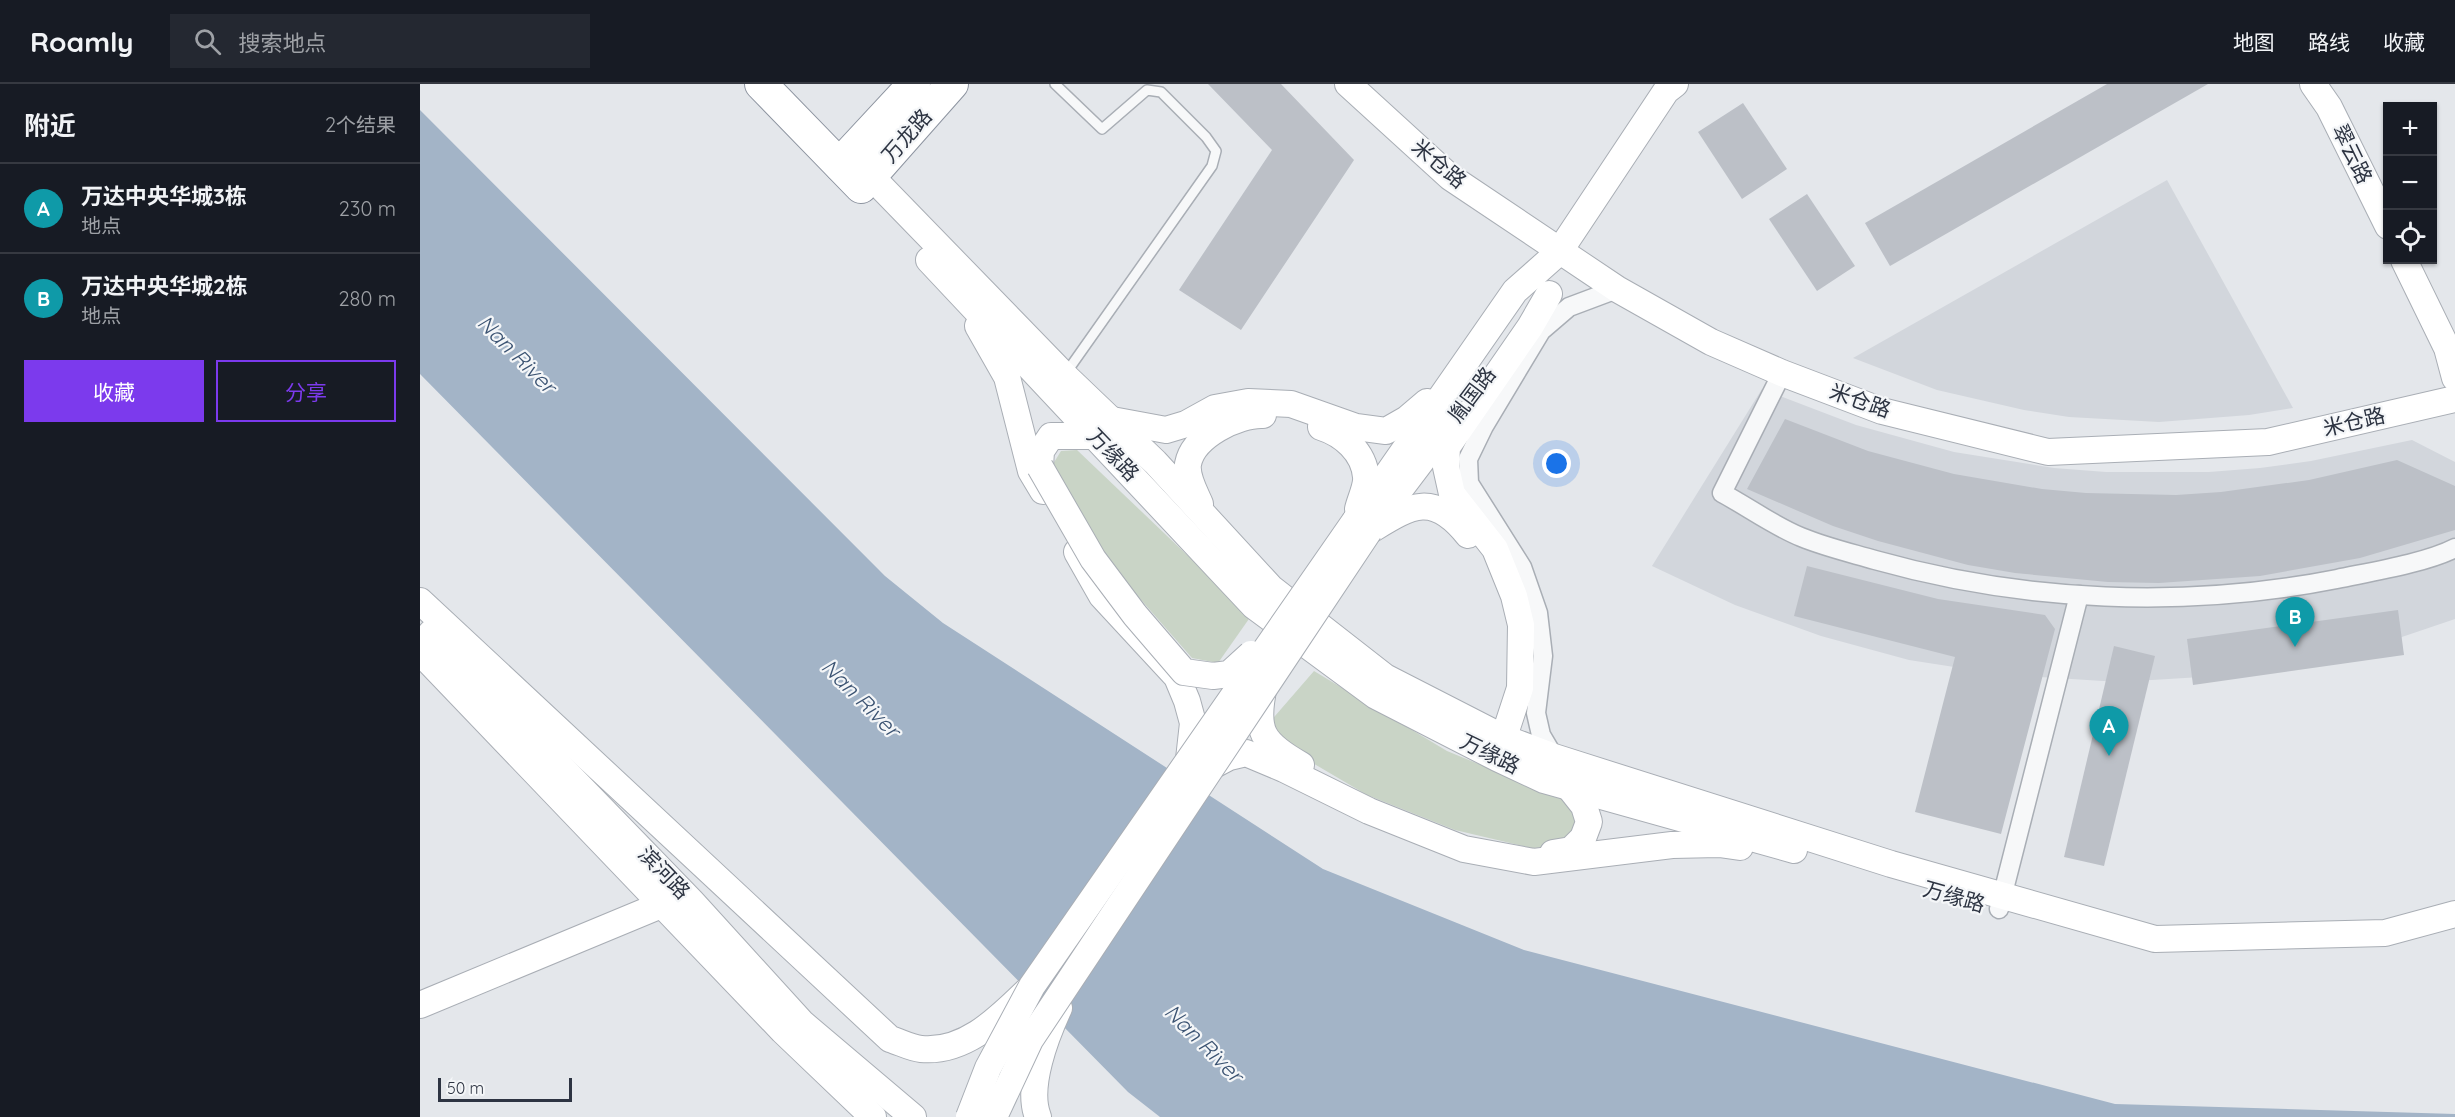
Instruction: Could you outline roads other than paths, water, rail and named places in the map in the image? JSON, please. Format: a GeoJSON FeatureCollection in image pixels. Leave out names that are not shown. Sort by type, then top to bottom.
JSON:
{"type":"FeatureCollection","features":[{"type":"Feature","properties":{"kind":"highway","name":"万缘路"},"geometry":{"type":"LineString","coordinates":[[761,84],[856,171]]}},
{"type":"Feature","properties":{"kind":"highway","name":"万缘路"},"geometry":{"type":"LineString","coordinates":[[782,84],[856,171]]}},
{"type":"Feature","properties":{"kind":"highway","name":"万龙路"},"geometry":{"type":"LineString","coordinates":[[856,171],[914,84]]}},
{"type":"Feature","properties":{"kind":"highway","name":"万龙路"},"geometry":{"type":"LineString","coordinates":[[856,171],[952,84]]}},
{"type":"Feature","properties":{"kind":"street","name":"胤国路"},"geometry":{"type":"LineString","coordinates":[[1362,526],[1515,291],[1559,252],[1666,91],[1675,84]]}},
{"type":"Feature","properties":{"kind":"street","name":"翠云路"},"geometry":{"type":"LineString","coordinates":[[2313,84],[2329,107],[2383,216]]}},
{"type":"Feature","properties":{"kind":"street","name":"翠云路"},"geometry":{"type":"LineString","coordinates":[[2328,84],[2348,114],[2383,185]]}},
{"type":"Feature","properties":{"kind":"street","name":"米仓路"},"geometry":{"type":"LineString","coordinates":[[1351,85],[1450,177],[1617,289],[1711,342],[1782,373],[1882,411],[2048,452],[2268,442],[2455,399]]}},
{"type":"Feature","properties":{"kind":"street","name":"万缘路"},"geometry":{"type":"LineString","coordinates":[[856,171],[960,294],[1104,428],[1155,462],[1271,588],[1385,677],[1491,743],[1544,780],[1808,854],[2155,939],[2385,933],[2455,914]]}},
{"type":"Feature","properties":{"kind":"street","name":"万缘路"},"geometry":{"type":"LineString","coordinates":[[856,171],[1064,375],[1104,428],[1254,606],[1376,696],[1491,743],[1554,757],[1891,864],[2153,954],[2388,947],[2455,928]]}},
{"type":"Feature","properties":{"kind":"street","name":"胤国路"},"geometry":{"type":"LineString","coordinates":[[1362,526],[1549,294],[1559,252]]}},
{"type":"Feature","properties":{"kind":"street"},"geometry":{"type":"LineString","coordinates":[[2406,264],[2447,348],[2455,378]]}},
{"type":"Feature","properties":{"kind":"street"},"geometry":{"type":"LineString","coordinates":[[2421,264],[2455,337]]}},
{"type":"Feature","properties":{"kind":"street"},"geometry":{"type":"LineString","coordinates":[[1554,757],[1541,735],[1536,713],[1544,656],[1538,613],[1522,567],[1469,483],[1468,459],[1484,426],[1541,331],[1569,307],[1617,289]]}},
{"type":"Feature","properties":{"kind":"street"},"geometry":{"type":"LineString","coordinates":[[1491,743],[1507,678],[1510,633],[1504,602],[1487,558],[1455,519],[1430,506],[1406,509],[1362,526],[1249,656],[1228,674],[1213,676],[1184,672],[1135,615],[1093,559],[1036,469],[1041,451],[1051,436],[1104,428],[1166,430],[1186,424],[1215,408],[1248,402],[1291,404],[1356,427],[1386,431],[1423,407],[1515,291]]}},
{"type":"Feature","properties":{"kind":"street"},"geometry":{"type":"LineString","coordinates":[[960,294],[1007,377],[1036,469],[1102,596],[1177,677],[1193,723],[1200,763]]}},
{"type":"Feature","properties":{"kind":"street"},"geometry":{"type":"LineString","coordinates":[[1491,743],[1520,688],[1521,625],[1514,596],[1495,549],[1452,494],[1446,467],[1447,447],[1530,327],[1549,294]]}},
{"type":"Feature","properties":{"kind":"street"},"geometry":{"type":"LineString","coordinates":[[1782,373],[1722,493],[1800,537],[1856,555],[1960,580],[2027,590],[2079,595],[2183,596],[2275,589],[2363,573],[2455,548]]}},
{"type":"Feature","properties":{"kind":"street"},"geometry":{"type":"LineString","coordinates":[[994,1117],[1029,1040],[1074,974],[1200,763],[1264,686],[1362,526],[1366,478],[1358,454],[1338,432],[1288,416],[1250,415],[1214,431],[1194,450],[1188,464],[1189,479],[1207,518]]}},
{"type":"Feature","properties":{"kind":"street"},"geometry":{"type":"LineString","coordinates":[[969,1117],[988,1068],[1032,986],[1200,763],[1362,526]]}},
{"type":"Feature","properties":{"kind":"street"},"geometry":{"type":"LineString","coordinates":[[2000,902],[2079,595]]}},
{"type":"Feature","properties":{"kind":"street"},"geometry":{"type":"LineString","coordinates":[[420,601],[890,1039],[920,1049],[944,1048],[970,1039],[1000,1017],[1032,986]]}},
{"type":"Feature","properties":{"kind":"street","name":"滨河路"},"geometry":{"type":"LineString","coordinates":[[420,622],[691,901],[802,1023],[913,1117]]}},
{"type":"Feature","properties":{"kind":"street","name":"滨河路"},"geometry":{"type":"LineString","coordinates":[[420,652],[661,905],[783,1030],[873,1117]]}},
{"type":"Feature","properties":{"kind":"street"},"geometry":{"type":"LineString","coordinates":[[1264,686],[1259,711],[1262,732],[1278,752],[1367,803],[1464,849],[1534,862],[1672,845],[1719,844],[1808,854]]}},
{"type":"Feature","properties":{"kind":"street"},"geometry":{"type":"LineString","coordinates":[[1200,763],[1246,753],[1369,811],[1433,833],[1544,855],[1571,850],[1583,838],[1589,822],[1584,806],[1569,787]]}},
{"type":"Feature","properties":{"kind":"street"},"geometry":{"type":"LineString","coordinates":[[420,1005],[661,905]]}},
{"type":"Feature","properties":{"kind":"street"},"geometry":{"type":"LineString","coordinates":[[1038,1117],[1034,1109],[1037,1065],[1050,1027],[1074,974]]}},
{"type":"Feature","properties":{"kind":"lane"},"geometry":{"type":"LineString","coordinates":[[1055,84],[1102,129],[1147,90],[1161,92],[1206,137],[1216,151],[1212,166],[1064,375]]}},
{"type":"Feature","properties":{"kind":"water","name":"Nan River"},"geometry":{"type":"Polygon","coordinates":[[[420,110],[885,576],[943,623],[1323,869],[1524,950],[2115,1104],[2455,1114],[2455,1117],[1160,1117],[1128,1092],[420,374],[420,110]]]}},
{"type":"Feature","properties":{"kind":"place","name":"万达中央华城2栋"},"geometry":{"type":"Point","coordinates":[2295,647]}},
{"type":"Feature","properties":{"kind":"place","name":"万达中央华城3栋"},"geometry":{"type":"Point","coordinates":[2109,756]}}]}
